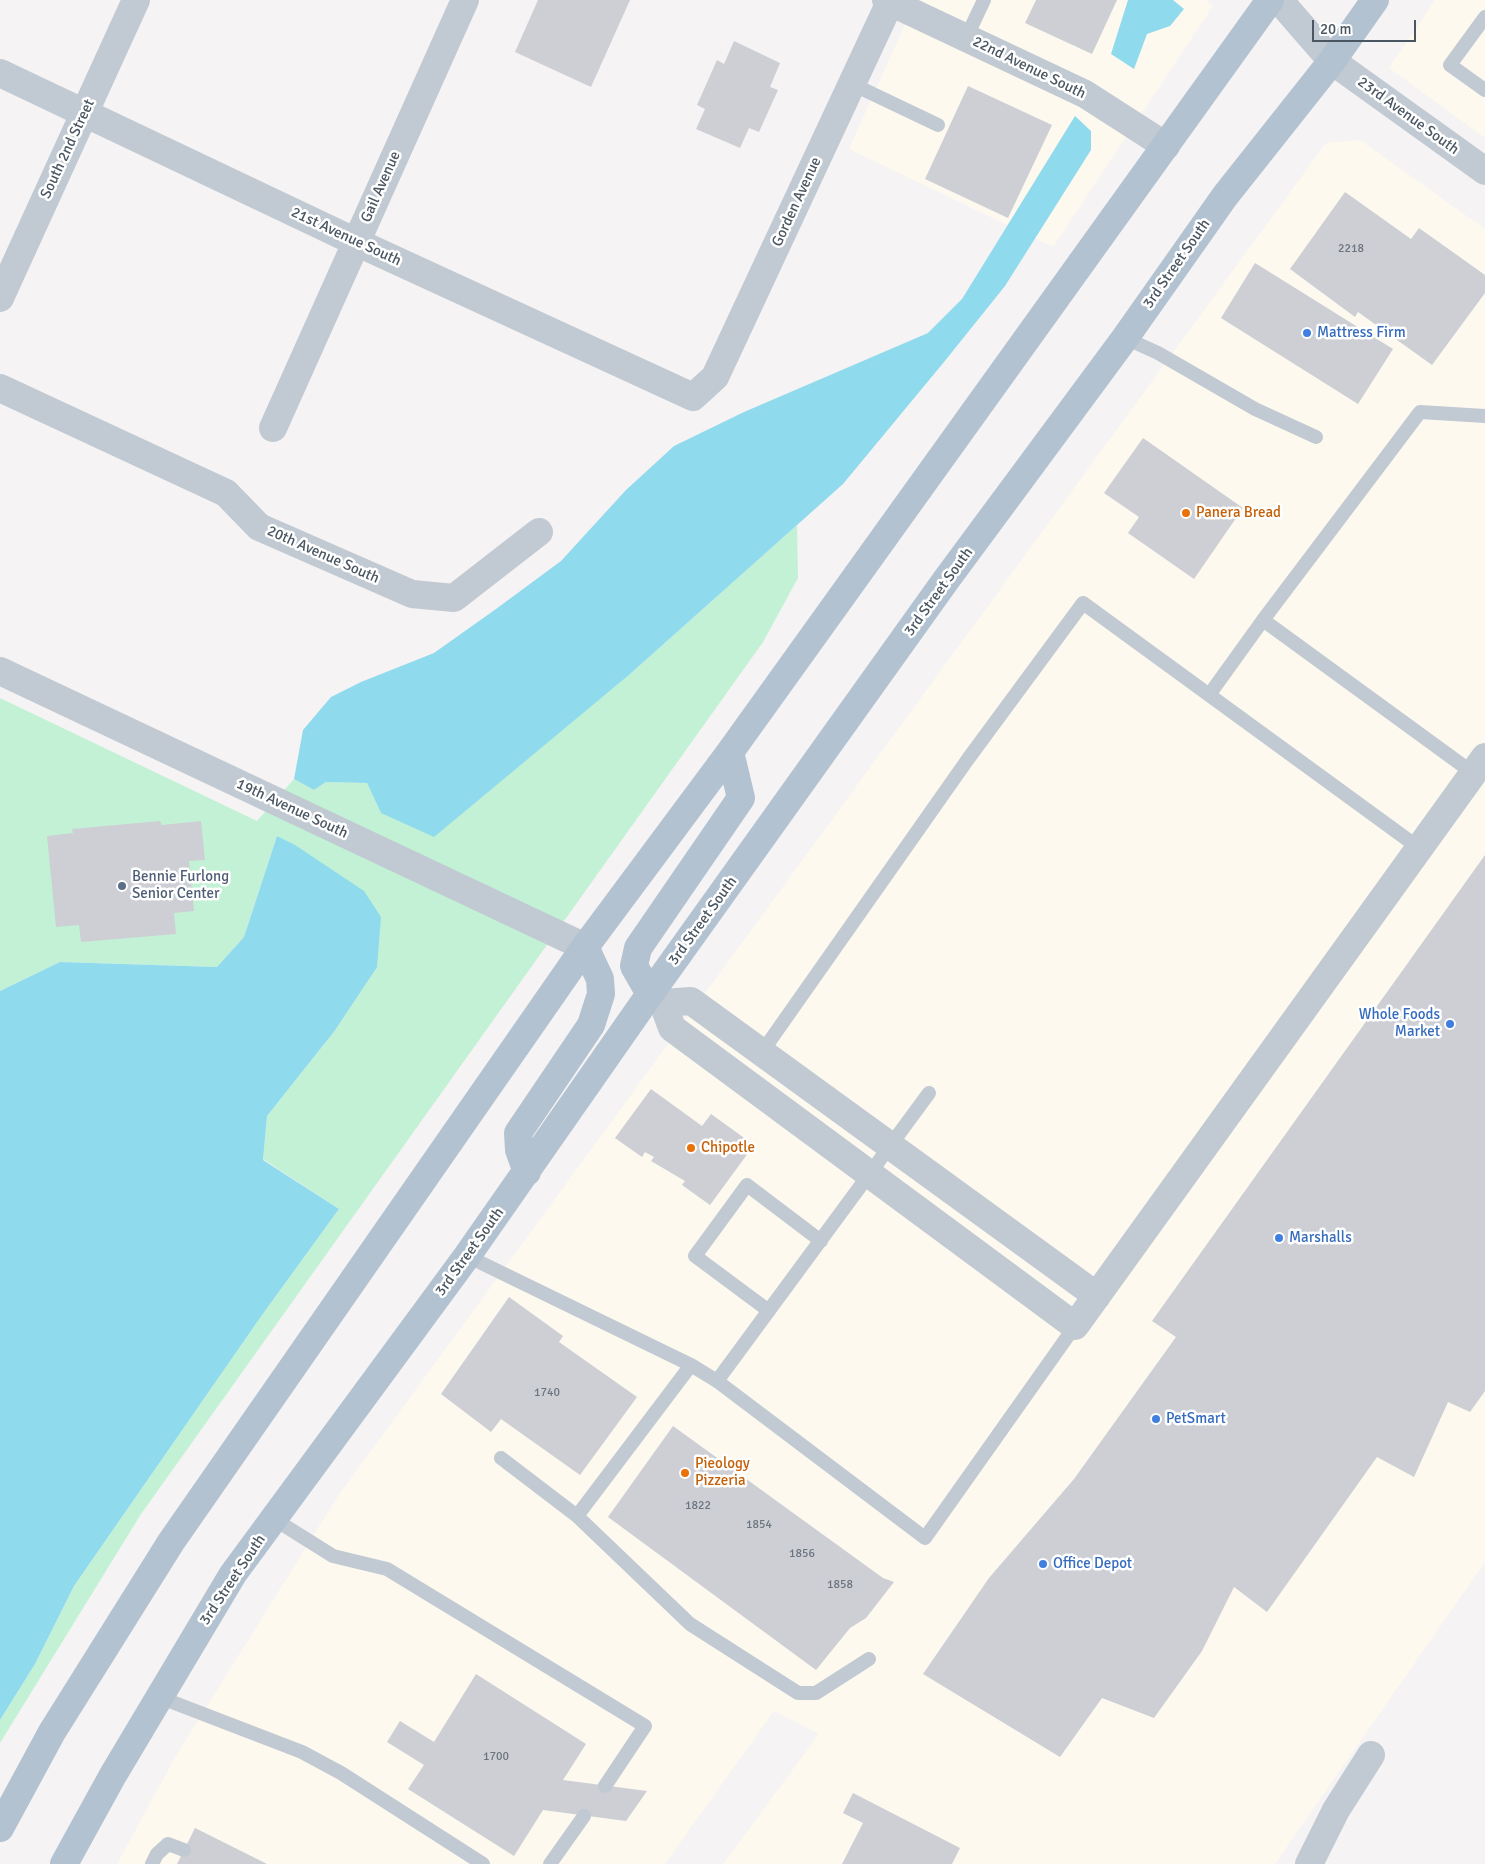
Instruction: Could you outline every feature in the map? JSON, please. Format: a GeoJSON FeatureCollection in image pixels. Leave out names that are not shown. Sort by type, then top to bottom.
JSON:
{"type":"FeatureCollection","features":[{"type":"Feature","properties":{"kind":"main road"},"geometry":{"type":"LineString","coordinates":[[0,1828],[52,1732],[171,1542],[584,947],[730,752],[1270,0]]}},
{"type":"Feature","properties":{"kind":"main road","name":"3rd Street South"},"geometry":{"type":"LineString","coordinates":[[64,1864],[113,1774],[233,1574],[527,1172],[657,999],[946,580],[1125,338],[1225,196],[1332,61],[1375,0]]}},
{"type":"Feature","properties":{"kind":"main road"},"geometry":{"type":"LineString","coordinates":[[657,999],[634,966],[638,948],[741,798],[730,752]]}},
{"type":"Feature","properties":{"kind":"main road"},"geometry":{"type":"LineString","coordinates":[[527,1172],[518,1150],[518,1133],[591,1025],[601,994],[600,979],[584,947]]}},
{"type":"Feature","properties":{"kind":"street","name":"South 2nd Street"},"geometry":{"type":"LineString","coordinates":[[0,298],[136,0]]}},
{"type":"Feature","properties":{"kind":"street","name":"Gail Avenue"},"geometry":{"type":"LineString","coordinates":[[272,428],[465,0]]}},
{"type":"Feature","properties":{"kind":"street","name":"23rd Avenue South"},"geometry":{"type":"LineString","coordinates":[[1279,0],[1332,61],[1485,171]]}},
{"type":"Feature","properties":{"kind":"street","name":"22nd Avenue South"},"geometry":{"type":"LineString","coordinates":[[889,1],[1085,94],[1166,146]]}},
{"type":"Feature","properties":{"kind":"street","name":"Gorden Avenue"},"geometry":{"type":"LineString","coordinates":[[693,397],[715,377],[889,1]]}},
{"type":"Feature","properties":{"kind":"street","name":"21st Avenue South"},"geometry":{"type":"LineString","coordinates":[[0,73],[356,242],[693,397]]}},
{"type":"Feature","properties":{"kind":"street","name":"20th Avenue South"},"geometry":{"type":"LineString","coordinates":[[0,388],[226,493],[259,527],[412,594],[454,598],[539,532]]}},
{"type":"Feature","properties":{"kind":"street","name":"19th Avenue South"},"geometry":{"type":"LineString","coordinates":[[0,671],[584,947]]}},
{"type":"Feature","properties":{"kind":"street"},"geometry":{"type":"LineString","coordinates":[[1097,1296],[691,1000],[657,999],[672,1028],[1075,1326],[1097,1296],[1479,765]]}},
{"type":"Feature","properties":{"kind":"street"},"geometry":{"type":"LineString","coordinates":[[1309,1864],[1336,1810],[1371,1755]]}},
{"type":"Feature","properties":{"kind":"lane"},"geometry":{"type":"LineString","coordinates":[[966,38],[984,0]]}},
{"type":"Feature","properties":{"kind":"lane"},"geometry":{"type":"LineString","coordinates":[[1485,17],[1450,65],[1485,90]]}},
{"type":"Feature","properties":{"kind":"lane"},"geometry":{"type":"LineString","coordinates":[[852,84],[938,125]]}},
{"type":"Feature","properties":{"kind":"lane"},"geometry":{"type":"LineString","coordinates":[[1125,338],[1158,353],[1254,409],[1316,437]]}},
{"type":"Feature","properties":{"kind":"lane"},"geometry":{"type":"LineString","coordinates":[[1210,695],[1420,412],[1485,416]]}},
{"type":"Feature","properties":{"kind":"lane"},"geometry":{"type":"LineString","coordinates":[[762,1052],[968,759],[1083,603],[1419,848]]}},
{"type":"Feature","properties":{"kind":"lane"},"geometry":{"type":"LineString","coordinates":[[1264,620],[1479,765]]}},
{"type":"Feature","properties":{"kind":"lane"},"geometry":{"type":"LineString","coordinates":[[716,1381],[929,1093]]}},
{"type":"Feature","properties":{"kind":"lane"},"geometry":{"type":"LineString","coordinates":[[769,1311],[695,1256],[747,1185],[821,1241]]}},
{"type":"Feature","properties":{"kind":"lane"},"geometry":{"type":"LineString","coordinates":[[467,1256],[691,1365],[716,1381],[925,1538],[1075,1326]]}},
{"type":"Feature","properties":{"kind":"lane"},"geometry":{"type":"LineString","coordinates":[[577,1516],[691,1365]]}},
{"type":"Feature","properties":{"kind":"lane"},"geometry":{"type":"LineString","coordinates":[[501,1458],[577,1516],[690,1624],[798,1693],[816,1692],[868,1659]]}},
{"type":"Feature","properties":{"kind":"lane"},"geometry":{"type":"LineString","coordinates":[[274,1519],[333,1556],[387,1569],[645,1726],[605,1786]]}},
{"type":"Feature","properties":{"kind":"lane"},"geometry":{"type":"LineString","coordinates":[[159,1697],[302,1752],[341,1773],[483,1864]]}},
{"type":"Feature","properties":{"kind":"lane"},"geometry":{"type":"LineString","coordinates":[[550,1864],[584,1816]]}},
{"type":"Feature","properties":{"kind":"lane"},"geometry":{"type":"LineString","coordinates":[[152,1864],[156,1854],[168,1844],[184,1850]]}},
{"type":"Feature","properties":{"kind":"shaded area"},"geometry":{"type":"Polygon","coordinates":[[[916,0],[1206,0],[1213,6],[1053,247],[849,149],[916,0]]]}},
{"type":"Feature","properties":{"kind":"shaded area"},"geometry":{"type":"Polygon","coordinates":[[[1435,0],[1485,0],[1485,138],[1389,68],[1435,0]]]}},
{"type":"Feature","properties":{"kind":"shaded area"},"geometry":{"type":"Polygon","coordinates":[[[1360,140],[1485,229],[1485,1562],[1275,1864],[723,1864],[819,1734],[774,1711],[665,1864],[117,1864],[174,1759],[338,1496],[1326,143],[1360,140]]]}},
{"type":"Feature","properties":{"kind":"green space"},"geometry":{"type":"Polygon","coordinates":[[[797,525],[798,578],[763,642],[141,1514],[0,1743],[0,1720],[35,1664],[74,1586],[262,1315],[339,1209],[263,1159],[267,1116],[333,1033],[315,860],[277,836],[244,937],[217,967],[60,962],[0,991],[0,698],[257,821],[294,779],[314,790],[326,782],[367,783],[381,813],[630,674],[797,525]]]}},
{"type":"Feature","properties":{"kind":"water"},"geometry":{"type":"Polygon","coordinates":[[[1128,0],[1173,0],[1184,9],[1170,26],[1147,34],[1134,69],[1111,54],[1128,0]]]}},
{"type":"Feature","properties":{"kind":"water"},"geometry":{"type":"Polygon","coordinates":[[[1075,116],[1091,131],[1091,150],[1005,286],[843,484],[630,674],[434,837],[381,813],[367,783],[326,782],[314,790],[294,779],[303,730],[331,697],[361,682],[434,653],[496,609],[561,561],[626,490],[674,446],[744,412],[928,333],[962,299],[1075,116]]]}},
{"type":"Feature","properties":{"kind":"water"},"geometry":{"type":"Polygon","coordinates":[[[277,836],[295,845],[364,891],[381,917],[377,967],[333,1033],[267,1116],[263,1160],[339,1209],[262,1315],[74,1586],[35,1664],[0,1720],[0,991],[60,962],[217,967],[244,937],[277,836]]]}},
{"type":"Feature","properties":{"kind":"building"},"geometry":{"type":"Polygon","coordinates":[[[538,0],[630,0],[591,87],[515,52],[538,0]]]}},
{"type":"Feature","properties":{"kind":"building"},"geometry":{"type":"Polygon","coordinates":[[[1036,0],[1117,0],[1092,54],[1025,23],[1036,0]]]}},
{"type":"Feature","properties":{"kind":"building"},"geometry":{"type":"Polygon","coordinates":[[[734,41],[780,63],[770,87],[778,90],[759,132],[749,128],[740,148],[696,129],[705,109],[697,105],[717,60],[724,64],[734,41]]]}},
{"type":"Feature","properties":{"kind":"building"},"geometry":{"type":"Polygon","coordinates":[[[968,86],[1052,125],[1008,218],[925,179],[968,86]]]}},
{"type":"Feature","properties":{"kind":"building"},"geometry":{"type":"Polygon","coordinates":[[[1345,192],[1411,239],[1419,228],[1485,275],[1485,293],[1432,365],[1358,312],[1355,317],[1290,269],[1345,192]]]}},
{"type":"Feature","properties":{"kind":"building","name":"Mattress Firm"},"geometry":{"type":"Polygon","coordinates":[[[1255,263],[1393,349],[1358,404],[1221,318],[1255,263]]]}},
{"type":"Feature","properties":{"kind":"building","name":"Panera Bread"},"geometry":{"type":"Polygon","coordinates":[[[1143,438],[1243,508],[1194,579],[1128,533],[1139,517],[1104,493],[1143,438]]]}},
{"type":"Feature","properties":{"kind":"building","name":"Bennie Furlong Senior Center"},"geometry":{"type":"Polygon","coordinates":[[[160,821],[162,825],[201,821],[205,860],[189,861],[194,911],[174,913],[176,934],[81,942],[79,925],[56,927],[47,836],[73,833],[72,829],[160,821]]]}},
{"type":"Feature","properties":{"kind":"building"},"geometry":{"type":"Polygon","coordinates":[[[1485,855],[1485,1391],[1470,1412],[1448,1402],[1414,1477],[1377,1457],[1267,1612],[1234,1587],[1202,1651],[1154,1718],[1102,1698],[1060,1757],[923,1674],[989,1578],[1074,1479],[1176,1337],[1152,1321],[1485,855]]]}},
{"type":"Feature","properties":{"kind":"building","name":"Chipotle"},"geometry":{"type":"Polygon","coordinates":[[[651,1089],[702,1126],[711,1114],[754,1145],[710,1205],[682,1185],[685,1181],[651,1161],[654,1157],[645,1152],[642,1157],[615,1138],[651,1089]]]}},
{"type":"Feature","properties":{"kind":"building"},"geometry":{"type":"Polygon","coordinates":[[[509,1297],[563,1336],[559,1342],[637,1397],[580,1475],[501,1419],[491,1432],[441,1394],[509,1297]]]}},
{"type":"Feature","properties":{"kind":"building"},"geometry":{"type":"Polygon","coordinates":[[[673,1426],[883,1578],[894,1582],[866,1618],[850,1628],[816,1670],[608,1517],[673,1426]]]}},
{"type":"Feature","properties":{"kind":"building"},"geometry":{"type":"Polygon","coordinates":[[[476,1674],[586,1744],[563,1780],[647,1791],[626,1821],[543,1810],[514,1856],[408,1789],[424,1765],[387,1742],[400,1721],[434,1742],[476,1674]]]}},
{"type":"Feature","properties":{"kind":"building"},"geometry":{"type":"Polygon","coordinates":[[[853,1793],[960,1848],[952,1864],[842,1864],[863,1823],[843,1813],[853,1793]]]}},
{"type":"Feature","properties":{"kind":"building"},"geometry":{"type":"Polygon","coordinates":[[[195,1828],[267,1864],[177,1864],[195,1828]]]}},
{"type":"Feature","properties":{"kind":"place","name":"Mattress Firm"},"geometry":{"type":"Point","coordinates":[1307,333]}},
{"type":"Feature","properties":{"kind":"place","name":"Panera Bread"},"geometry":{"type":"Point","coordinates":[1186,513]}},
{"type":"Feature","properties":{"kind":"place","name":"Bennie Furlong Senior Center"},"geometry":{"type":"Point","coordinates":[122,886]}},
{"type":"Feature","properties":{"kind":"place","name":"Whole Foods Market"},"geometry":{"type":"Point","coordinates":[1450,1024]}},
{"type":"Feature","properties":{"kind":"place","name":"Chipotle"},"geometry":{"type":"Point","coordinates":[691,1148]}},
{"type":"Feature","properties":{"kind":"place","name":"Marshalls"},"geometry":{"type":"Point","coordinates":[1279,1238]}},
{"type":"Feature","properties":{"kind":"place","name":"PetSmart"},"geometry":{"type":"Point","coordinates":[1156,1419]}},
{"type":"Feature","properties":{"kind":"place","name":"Pieology Pizzeria"},"geometry":{"type":"Point","coordinates":[685,1473]}},
{"type":"Feature","properties":{"kind":"place","name":"Office Depot"},"geometry":{"type":"Point","coordinates":[1043,1564]}}]}
